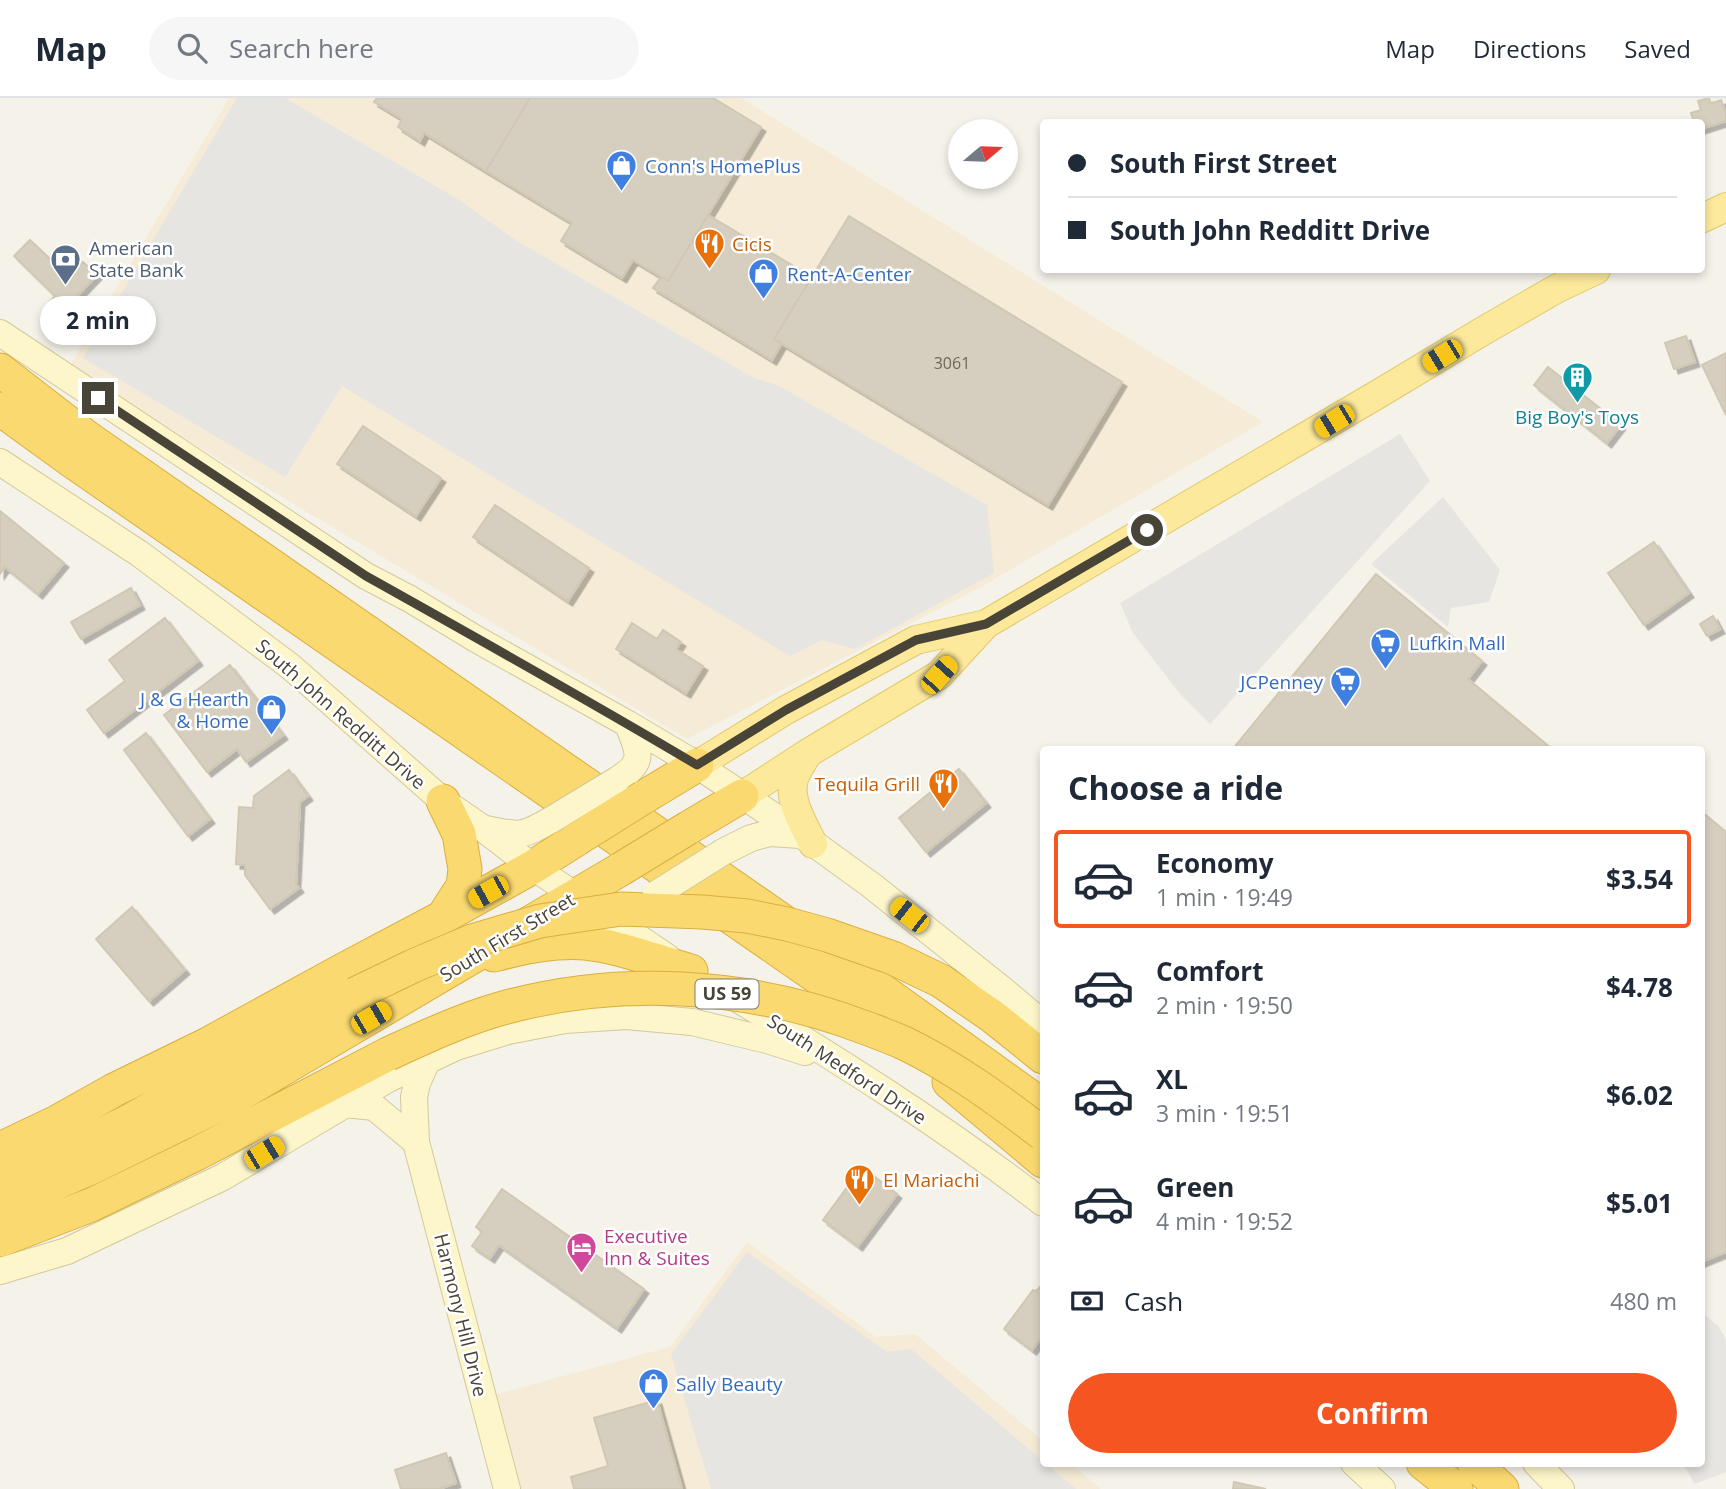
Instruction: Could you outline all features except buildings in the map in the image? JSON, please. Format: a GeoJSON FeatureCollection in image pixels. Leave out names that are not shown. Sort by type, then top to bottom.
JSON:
{"type":"FeatureCollection","features":[{"type":"Feature","properties":{"kind":"highway"},"geometry":{"type":"LineString","coordinates":[[0,370],[88,438],[858,973],[1040,1103]]}},
{"type":"Feature","properties":{"kind":"highway"},"geometry":{"type":"LineString","coordinates":[[0,409],[846,997],[1040,1159]]}},
{"type":"Feature","properties":{"kind":"highway","name":"South First Street"},"geometry":{"type":"LineString","coordinates":[[0,1149],[208,1044],[533,866],[564,830],[631,788],[697,765]]}},
{"type":"Feature","properties":{"kind":"highway","name":"South First Street"},"geometry":{"type":"LineString","coordinates":[[0,1206],[95,1166],[235,1097],[576,897],[742,796]]}},
{"type":"Feature","properties":{"kind":"highway"},"geometry":{"type":"LineString","coordinates":[[443,801],[459,834],[465,869],[463,886],[443,917]]}},
{"type":"Feature","properties":{"kind":"highway"},"geometry":{"type":"LineString","coordinates":[[0,1180],[47,1162],[133,1119],[355,994],[412,966],[472,941],[540,921],[621,909],[747,916],[827,935],[893,958],[941,981],[992,1016],[1040,1055]]}},
{"type":"Feature","properties":{"kind":"highway"},"geometry":{"type":"LineString","coordinates":[[461,965],[505,952],[559,943],[587,943],[691,971]]}},
{"type":"Feature","properties":{"kind":"highway","name":"US 59"},"geometry":{"type":"LineString","coordinates":[[0,1240],[91,1205],[196,1154],[388,1054],[445,1029],[495,1010],[589,991],[642,987],[675,988],[764,998],[831,1015],[904,1043],[965,1076],[1040,1131]]}},
{"type":"Feature","properties":{"kind":"highway"},"geometry":{"type":"LineString","coordinates":[[1428,1467],[1458,1489]]}},
{"type":"Feature","properties":{"kind":"highway"},"geometry":{"type":"LineString","coordinates":[[1437,1467],[1458,1489]]}},
{"type":"Feature","properties":{"kind":"highway"},"geometry":{"type":"LineString","coordinates":[[1478,1467],[1502,1489]]}},
{"type":"Feature","properties":{"kind":"highway"},"geometry":{"type":"LineString","coordinates":[[1502,1467],[1517,1489]]}},
{"type":"Feature","properties":{"kind":"main road"},"geometry":{"type":"LineString","coordinates":[[1705,217],[1726,207]]}},
{"type":"Feature","properties":{"kind":"main road","name":"South First Street"},"geometry":{"type":"LineString","coordinates":[[742,796],[939,675],[986,624],[1463,343],[1556,289],[1590,273]]}},
{"type":"Feature","properties":{"kind":"main road"},"geometry":{"type":"LineString","coordinates":[[0,333],[366,576],[697,765],[871,885],[1040,1021]]}},
{"type":"Feature","properties":{"kind":"main road","name":"South John Redditt Drive"},"geometry":{"type":"LineString","coordinates":[[0,462],[140,554],[291,667],[443,801],[576,897]]}},
{"type":"Feature","properties":{"kind":"main road","name":"South First Street"},"geometry":{"type":"LineString","coordinates":[[697,765],[786,710],[916,640],[986,624]]}},
{"type":"Feature","properties":{"kind":"main road"},"geometry":{"type":"LineString","coordinates":[[628,724],[638,752],[636,765],[629,773],[631,788]]}},
{"type":"Feature","properties":{"kind":"main road"},"geometry":{"type":"LineString","coordinates":[[807,840],[794,800],[793,785],[808,753]]}},
{"type":"Feature","properties":{"kind":"main road"},"geometry":{"type":"LineString","coordinates":[[481,827],[514,835],[564,830]]}},
{"type":"Feature","properties":{"kind":"main road"},"geometry":{"type":"LineString","coordinates":[[633,934],[645,903],[723,852],[751,838],[770,833],[807,840]]}},
{"type":"Feature","properties":{"kind":"main road","name":"South Medford Drive"},"geometry":{"type":"LineString","coordinates":[[576,897],[657,951],[849,1067],[988,1160],[1040,1201]]}},
{"type":"Feature","properties":{"kind":"main road"},"geometry":{"type":"LineString","coordinates":[[0,1271],[67,1251],[223,1177],[388,1079],[456,1047],[508,1031],[565,1020],[626,1016],[692,1022],[767,1040],[849,1067]]}},
{"type":"Feature","properties":{"kind":"main road","name":"Harmony Hill Drive"},"geometry":{"type":"LineString","coordinates":[[427,1061],[417,1083],[415,1097],[416,1142],[507,1489]]}},
{"type":"Feature","properties":{"kind":"main road"},"geometry":{"type":"LineString","coordinates":[[345,1104],[374,1107],[416,1142]]}},
{"type":"Feature","properties":{"kind":"main road","name":"South First Street"},"geometry":{"type":"LineString","coordinates":[[0,1141],[57,1122]]}},
{"type":"Feature","properties":{"kind":"main road"},"geometry":{"type":"LineString","coordinates":[[1358,1467],[1382,1489]]}},
{"type":"Feature","properties":{"kind":"main road"},"geometry":{"type":"LineString","coordinates":[[1540,1467],[1561,1489]]}},
{"type":"Feature","properties":{"kind":"shaded area"},"geometry":{"type":"Polygon","coordinates":[[[229,98],[741,98],[1263,422],[979,588],[687,739],[68,369],[229,98]]]}},
{"type":"Feature","properties":{"kind":"shaded area"},"geometry":{"type":"Polygon","coordinates":[[[237,98],[285,98],[459,200],[517,241],[754,378],[779,386],[987,505],[994,573],[855,649],[822,640],[790,656],[342,386],[285,477],[83,358],[237,98]]]}},
{"type":"Feature","properties":{"kind":"shaded area"},"geometry":{"type":"Polygon","coordinates":[[[1400,434],[1430,481],[1210,724],[1180,694],[1133,633],[1120,603],[1400,434]]]}},
{"type":"Feature","properties":{"kind":"shaded area"},"geometry":{"type":"Polygon","coordinates":[[[1443,497],[1500,570],[1489,602],[1451,608],[1448,627],[1371,564],[1443,497]]]}},
{"type":"Feature","properties":{"kind":"shaded area"},"geometry":{"type":"Polygon","coordinates":[[[747,1242],[876,1337],[915,1334],[1040,1438],[1040,1467],[1075,1467],[1101,1489],[519,1489],[493,1395],[670,1347],[747,1242]]]}},
{"type":"Feature","properties":{"kind":"shaded area"},"geometry":{"type":"Polygon","coordinates":[[[747,1252],[887,1352],[911,1349],[1040,1458],[1040,1467],[1050,1467],[1076,1489],[711,1489],[671,1354],[747,1252]]]}},
{"type":"Feature","properties":{"kind":"shaded area"},"geometry":{"type":"Polygon","coordinates":[[[1705,1315],[1719,1327],[1726,1340],[1726,1472],[1694,1484],[1684,1467],[1705,1467],[1705,1315]]]}},
{"type":"Feature","properties":{"kind":"place","name":"Conn's HomePlus"},"geometry":{"type":"Point","coordinates":[622,193]}},
{"type":"Feature","properties":{"kind":"place","name":"Cicis"},"geometry":{"type":"Point","coordinates":[709,271]}},
{"type":"Feature","properties":{"kind":"place","name":"American State Bank"},"geometry":{"type":"Point","coordinates":[66,286]}},
{"type":"Feature","properties":{"kind":"place","name":"Rent-A-Center"},"geometry":{"type":"Point","coordinates":[764,301]}},
{"type":"Feature","properties":{"kind":"place","name":"Big Boy's Toys"},"geometry":{"type":"Point","coordinates":[1577,405]}},
{"type":"Feature","properties":{"kind":"place","name":"Lufkin Mall"},"geometry":{"type":"Point","coordinates":[1386,670]}},
{"type":"Feature","properties":{"kind":"place","name":"JCPenney"},"geometry":{"type":"Point","coordinates":[1346,709]}},
{"type":"Feature","properties":{"kind":"place","name":"J & G Hearth & Home"},"geometry":{"type":"Point","coordinates":[272,737]}},
{"type":"Feature","properties":{"kind":"place","name":"Tequila Grill"},"geometry":{"type":"Point","coordinates":[943,811]}},
{"type":"Feature","properties":{"kind":"place","name":"El Mariachi"},"geometry":{"type":"Point","coordinates":[860,1207]}},
{"type":"Feature","properties":{"kind":"place","name":"Executive Inn & Suites"},"geometry":{"type":"Point","coordinates":[581,1274]}},
{"type":"Feature","properties":{"kind":"place","name":"Sally Beauty"},"geometry":{"type":"Point","coordinates":[653,1411]}},
{"type":"Feature","properties":{"kind":"route"},"geometry":{"type":"LineString","coordinates":[[98,398],[366,576],[697,765],[786,710],[916,640],[986,624],[1147,530]]}}]}
